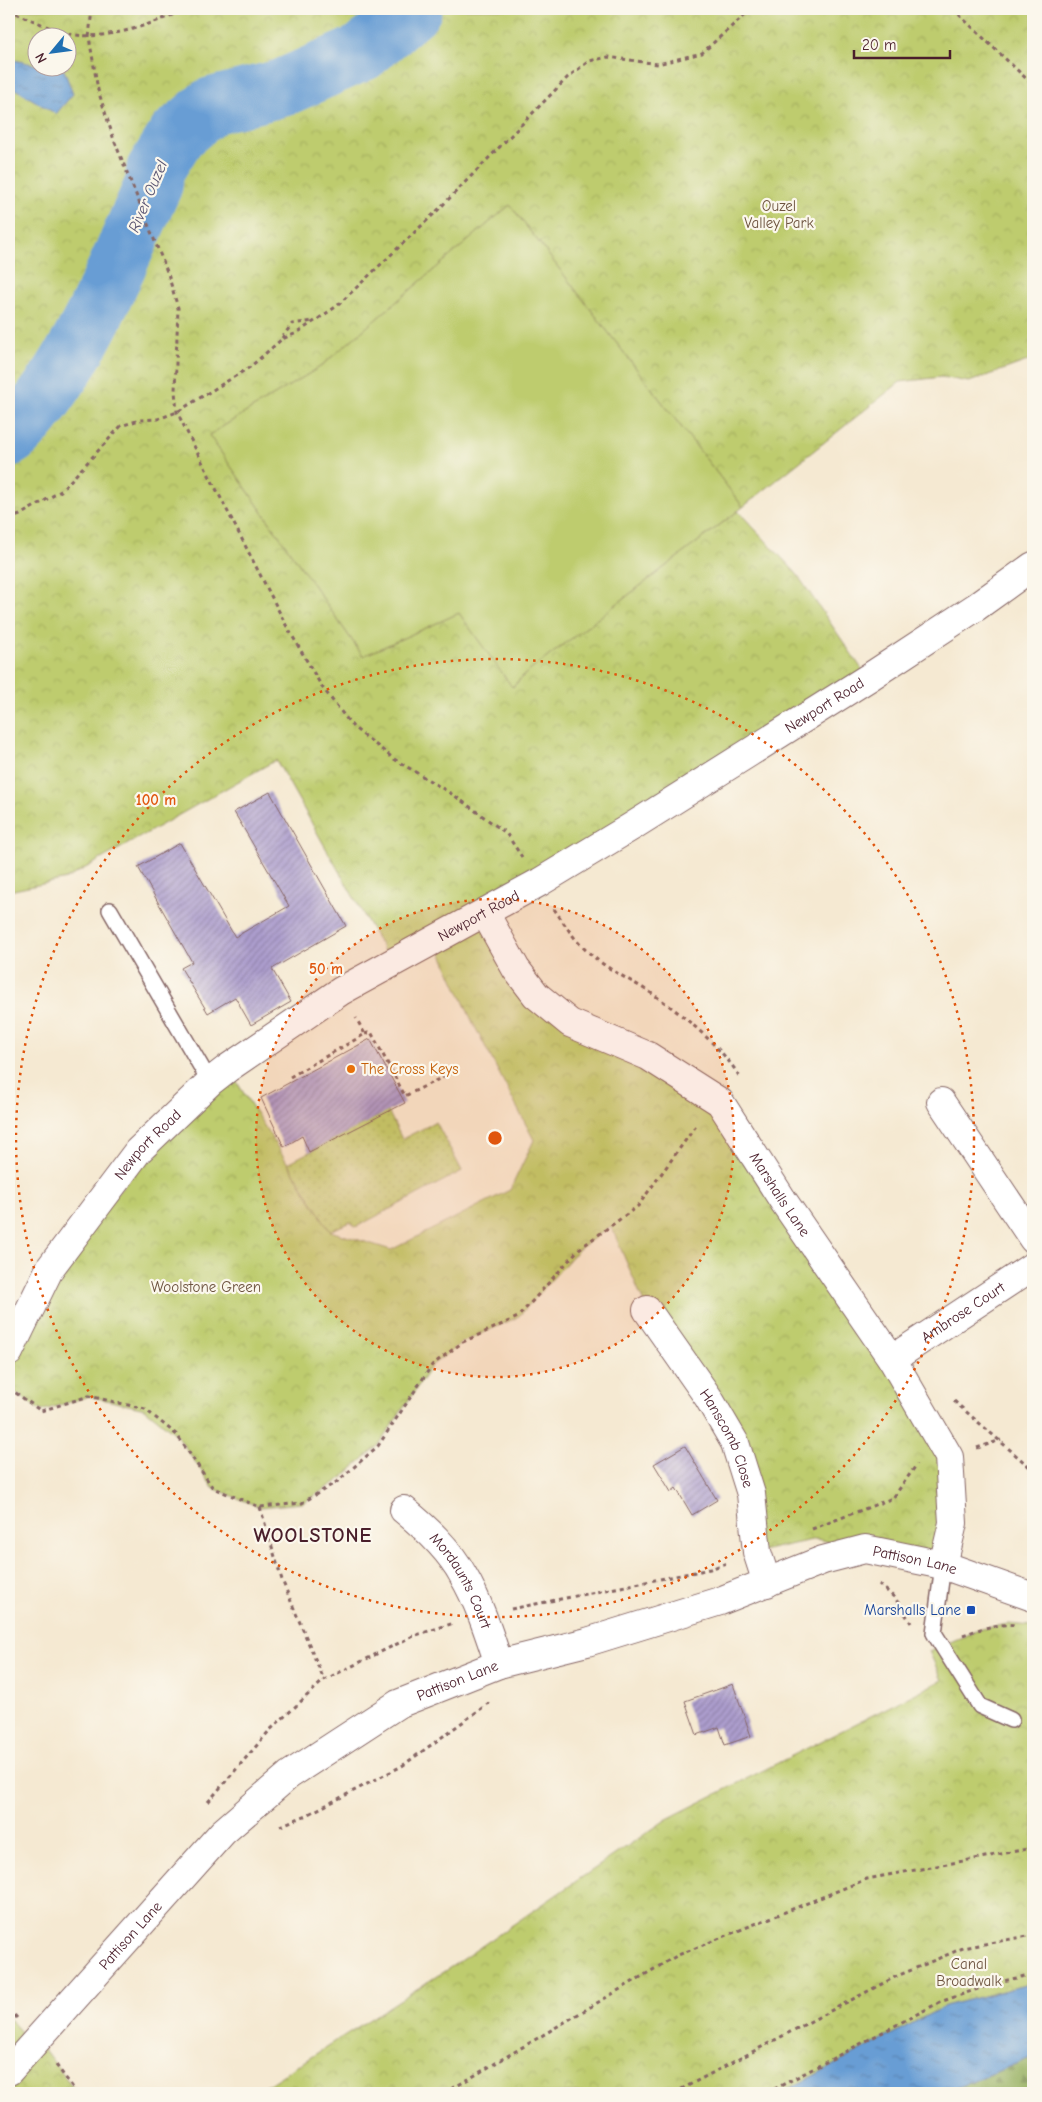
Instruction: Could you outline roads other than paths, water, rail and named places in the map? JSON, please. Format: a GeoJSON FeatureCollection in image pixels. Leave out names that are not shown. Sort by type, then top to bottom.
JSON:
{"type":"FeatureCollection","features":[{"type":"Feature","properties":{"kind":"street","name":"Newport Road"},"geometry":{"type":"LineString","coordinates":[[9,1352],[50,1268],[138,1151],[210,1082],[341,991],[485,913],[631,827],[868,678],[976,607],[1033,566]]}},
{"type":"Feature","properties":{"kind":"street","name":"Marshalls Lane"},"geometry":{"type":"LineString","coordinates":[[485,913],[516,969],[531,988],[570,1023],[648,1056],[720,1102],[784,1202],[892,1359],[949,1457],[953,1523],[944,1565]]}},
{"type":"Feature","properties":{"kind":"street"},"geometry":{"type":"LineString","coordinates":[[941,1102],[1033,1239]]}},
{"type":"Feature","properties":{"kind":"street","name":"Ambrose Court"},"geometry":{"type":"LineString","coordinates":[[892,1359],[1033,1266]]}},
{"type":"Feature","properties":{"kind":"street","name":"Hanscomb Close"},"geometry":{"type":"LineString","coordinates":[[647,1310],[708,1397],[735,1443],[751,1494],[757,1552],[767,1583]]}},
{"type":"Feature","properties":{"kind":"street","name":"Mordaunts Court"},"geometry":{"type":"LineString","coordinates":[[404,1510],[432,1534],[463,1574],[499,1664]]}},
{"type":"Feature","properties":{"kind":"street","name":"Pattison Lane"},"geometry":{"type":"LineString","coordinates":[[9,2071],[223,1832],[289,1775],[398,1704],[499,1664],[596,1639],[720,1601],[823,1560],[865,1549],[944,1565],[1033,1597]]}},
{"type":"Feature","properties":{"kind":"lane"},"geometry":{"type":"LineString","coordinates":[[110,910],[210,1082]]}},
{"type":"Feature","properties":{"kind":"lane"},"geometry":{"type":"LineString","coordinates":[[944,1565],[934,1633],[980,1706],[1011,1720]]}},
{"type":"Feature","properties":{"kind":"water"},"geometry":{"type":"Polygon","coordinates":[[[9,59],[28,63],[28,78],[67,78],[73,94],[56,114],[9,85],[9,59]]]}},
{"type":"Feature","properties":{"kind":"water"},"geometry":{"type":"Polygon","coordinates":[[[1033,1983],[1033,2057],[944,2093],[781,2093],[945,2006],[1033,1983]]]}},
{"type":"Feature","properties":{"kind":"waterway","name":"River Ouzel"},"geometry":{"type":"LineString","coordinates":[[9,438],[22,427],[52,387],[86,332],[154,184],[155,170],[177,135],[211,106],[282,88],[363,52],[413,9]]}},
{"type":"Feature","properties":{"kind":"place","name":"The Cross Keys"},"geometry":{"type":"Point","coordinates":[351,1069]}},
{"type":"Feature","properties":{"kind":"place","name":"Marshalls Lane"},"geometry":{"type":"Point","coordinates":[971,1610]}},
{"type":"Feature","properties":{"kind":"district","name":"WOOLSTONE"},"geometry":{"type":"Point","coordinates":[313,1535]}},
{"type":"Feature","properties":{"kind":"park label","name":"Ouzel Valley Park"},"geometry":{"type":"Point","coordinates":[779,214]}},
{"type":"Feature","properties":{"kind":"park label","name":"Woolstone Green"},"geometry":{"type":"Point","coordinates":[206,1287]}},
{"type":"Feature","properties":{"kind":"park label","name":"Canal Broadwalk"},"geometry":{"type":"Point","coordinates":[969,1972]}}]}
